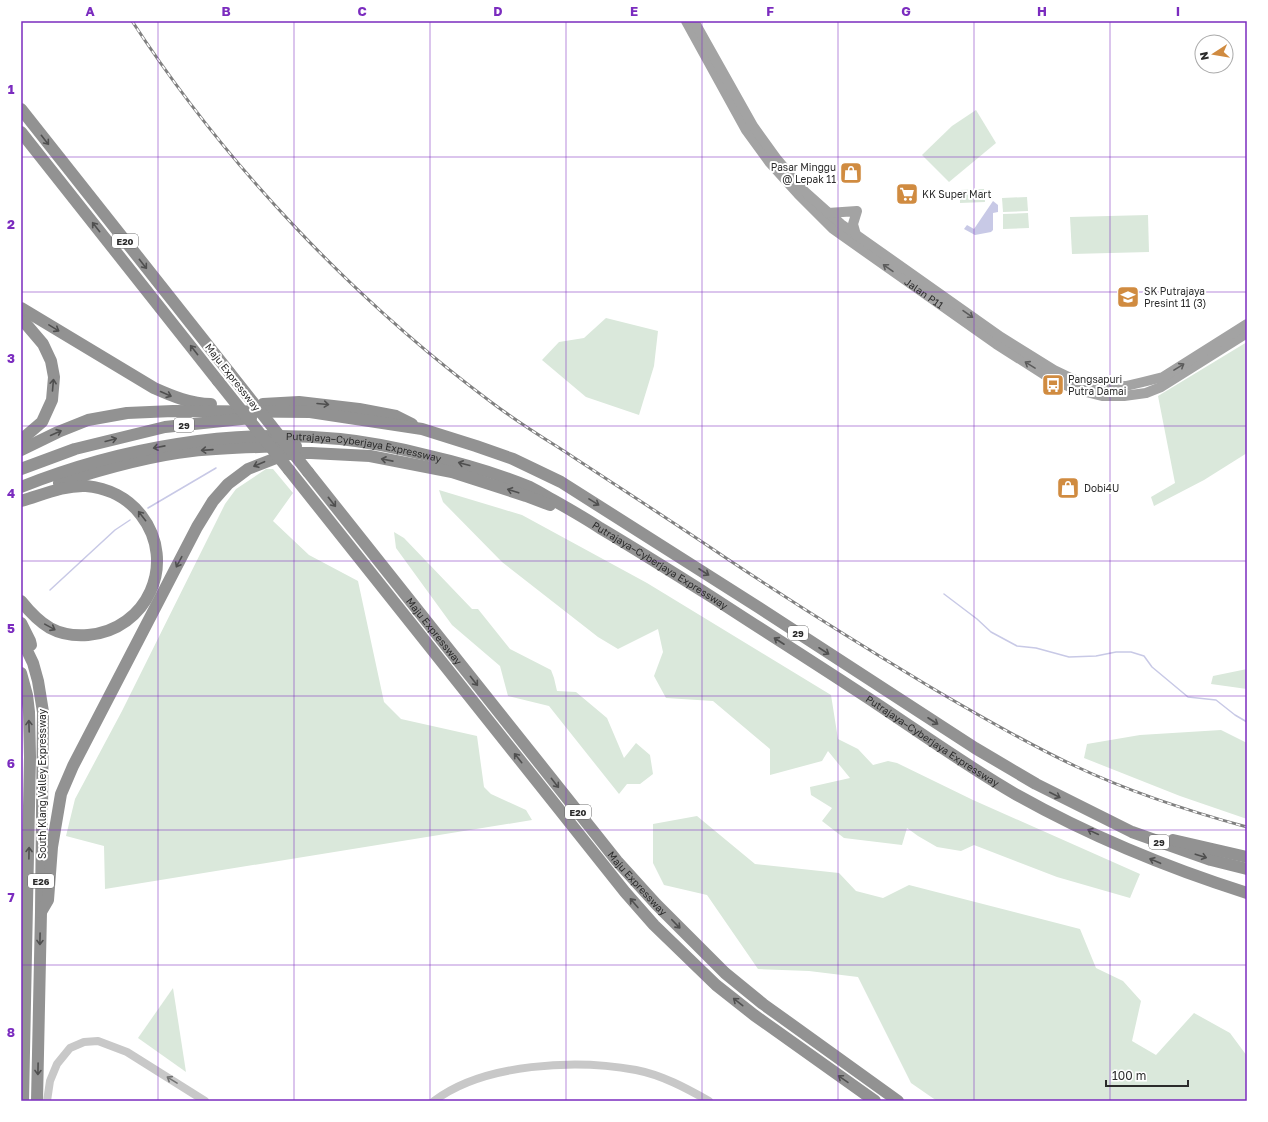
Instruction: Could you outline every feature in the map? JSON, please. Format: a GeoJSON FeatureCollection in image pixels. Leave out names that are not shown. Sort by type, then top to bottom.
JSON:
{"type":"FeatureCollection","features":[{"type":"Feature","properties":{"kind":"highway","name":"Maju Expressway"},"geometry":{"type":"LineString","coordinates":[[21,109],[617,861],[651,899],[725,973],[757,1000],[898,1101]]}},
{"type":"Feature","properties":{"kind":"highway","name":"Maju Expressway"},"geometry":{"type":"LineString","coordinates":[[21,132],[625,892],[654,925],[716,985],[754,1015],[875,1101]]}},
{"type":"Feature","properties":{"kind":"highway"},"geometry":{"type":"LineString","coordinates":[[21,308],[154,388],[176,398],[203,404],[298,402],[326,404],[396,416],[422,430]]}},
{"type":"Feature","properties":{"kind":"highway"},"geometry":{"type":"LineString","coordinates":[[21,321],[26,324],[44,344],[51,361],[54,377],[52,400],[42,422],[21,440]]}},
{"type":"Feature","properties":{"kind":"highway"},"geometry":{"type":"LineString","coordinates":[[21,450],[58,432],[88,420],[128,413],[196,411],[310,412],[353,420]]}},
{"type":"Feature","properties":{"kind":"highway","name":"Putrajaya–Cyberjaya Expressway"},"geometry":{"type":"LineString","coordinates":[[21,469],[75,449],[165,427],[257,418],[353,420],[422,430],[476,446],[513,459],[561,482],[758,607],[991,759],[1036,784],[1132,832],[1211,860],[1247,869]]}},
{"type":"Feature","properties":{"kind":"highway","name":"Putrajaya–Cyberjaya Expressway"},"geometry":{"type":"LineString","coordinates":[[21,487],[68,469],[118,455],[223,438],[309,437],[344,440],[387,446],[482,469],[532,488],[588,520],[735,612],[988,777],[1017,794],[1046,810],[1134,852],[1174,869],[1246,893]]}},
{"type":"Feature","properties":{"kind":"highway"},"geometry":{"type":"LineString","coordinates":[[21,500],[47,488],[89,473],[127,463],[191,451],[245,447],[306,446],[323,447],[452,472],[526,496],[588,520]]}},
{"type":"Feature","properties":{"kind":"highway"},"geometry":{"type":"LineString","coordinates":[[41,912],[48,900],[52,847],[61,794],[73,766],[197,527],[213,501],[228,484],[248,469],[284,455],[311,452],[370,456]]}},
{"type":"Feature","properties":{"kind":"highway"},"geometry":{"type":"LineString","coordinates":[[21,500],[74,487],[86,486],[103,489],[123,498],[135,508],[147,522],[152,532],[157,557],[157,572],[151,590],[143,605],[130,619],[114,629],[99,634],[81,636],[71,635],[51,628],[31,613],[21,601]]}},
{"type":"Feature","properties":{"kind":"highway"},"geometry":{"type":"LineString","coordinates":[[21,623],[30,640],[33,663]]}},
{"type":"Feature","properties":{"kind":"highway","name":"South Klang Valley Expressway"},"geometry":{"type":"LineString","coordinates":[[21,638],[33,663],[38,681],[43,712],[37,1101]]}},
{"type":"Feature","properties":{"kind":"highway","name":"South Klang Valley Expressway"},"geometry":{"type":"LineString","coordinates":[[21,673],[30,757],[23,1101]]}},
{"type":"Feature","properties":{"kind":"highway"},"geometry":{"type":"LineString","coordinates":[[1074,804],[1172,840],[1247,857]]}},
{"type":"Feature","properties":{"kind":"highway"},"geometry":{"type":"LineString","coordinates":[[21,942],[27,962]]}},
{"type":"Feature","properties":{"kind":"main road","name":"Jalan P11"},"geometry":{"type":"LineString","coordinates":[[686,21],[746,130],[770,163],[832,229],[996,344],[1048,377],[1074,389],[1102,396],[1124,396],[1146,393],[1161,387],[1247,333]]}},
{"type":"Feature","properties":{"kind":"main road","name":"Jalan P11"},"geometry":{"type":"LineString","coordinates":[[694,21],[753,126],[776,158],[803,190],[828,213],[856,235],[1001,337],[1054,370],[1077,381],[1108,386],[1126,386],[1163,377],[1247,324]]}},
{"type":"Feature","properties":{"kind":"main road"},"geometry":{"type":"LineString","coordinates":[[828,213],[857,211],[854,224],[856,235]]}},
{"type":"Feature","properties":{"kind":"street"},"geometry":{"type":"LineString","coordinates":[[47,1101],[50,1081],[57,1064],[70,1048],[84,1042],[98,1041],[127,1052],[205,1101]]}},
{"type":"Feature","properties":{"kind":"street"},"geometry":{"type":"LineString","coordinates":[[434,1101],[456,1088],[512,1069],[573,1065],[604,1066],[641,1072],[684,1087],[709,1101]]}},
{"type":"Feature","properties":{"kind":"green space"},"geometry":{"type":"Polygon","coordinates":[[[976,110],[996,143],[949,182],[922,155],[952,126],[976,110]]]}},
{"type":"Feature","properties":{"kind":"green space"},"geometry":{"type":"Polygon","coordinates":[[[984,189],[985,202],[960,203],[960,190],[984,189]]]}},
{"type":"Feature","properties":{"kind":"green space"},"geometry":{"type":"Polygon","coordinates":[[[1027,197],[1028,211],[1003,212],[1002,198],[1027,197]]]}},
{"type":"Feature","properties":{"kind":"green space"},"geometry":{"type":"Polygon","coordinates":[[[1028,213],[1029,228],[1003,229],[1003,214],[1028,213]]]}},
{"type":"Feature","properties":{"kind":"green space"},"geometry":{"type":"Polygon","coordinates":[[[1148,215],[1149,252],[1072,254],[1070,217],[1148,215]]]}},
{"type":"Feature","properties":{"kind":"green space"},"geometry":{"type":"Polygon","coordinates":[[[606,318],[658,331],[654,366],[639,415],[586,397],[542,360],[559,342],[584,338],[606,318]]]}},
{"type":"Feature","properties":{"kind":"green space"},"geometry":{"type":"Polygon","coordinates":[[[1247,342],[1247,453],[1204,480],[1154,506],[1151,497],[1175,483],[1158,396],[1247,342]]]}},
{"type":"Feature","properties":{"kind":"green space"},"geometry":{"type":"Polygon","coordinates":[[[266,469],[273,469],[293,493],[273,521],[309,555],[358,581],[384,702],[401,719],[477,736],[484,787],[491,794],[526,810],[532,820],[105,889],[104,846],[66,836],[75,799],[122,711],[225,504],[236,489],[266,469]]]}},
{"type":"Feature","properties":{"kind":"green space"},"geometry":{"type":"Polygon","coordinates":[[[439,490],[522,515],[647,583],[831,695],[838,739],[858,749],[873,765],[888,761],[897,763],[973,800],[1140,874],[1130,898],[1057,877],[974,845],[961,851],[937,847],[907,828],[902,845],[844,838],[822,821],[832,808],[811,795],[810,787],[850,778],[828,751],[822,761],[770,775],[770,749],[713,701],[666,698],[654,676],[663,652],[658,629],[618,649],[598,637],[502,562],[443,502],[439,490]]]}},
{"type":"Feature","properties":{"kind":"green space"},"geometry":{"type":"Polygon","coordinates":[[[394,532],[404,538],[472,609],[478,609],[510,649],[551,670],[557,691],[576,692],[607,718],[624,758],[636,743],[650,755],[653,774],[640,784],[627,784],[619,794],[549,706],[508,696],[500,666],[452,625],[396,548],[394,532]]]}},
{"type":"Feature","properties":{"kind":"green space"},"geometry":{"type":"Polygon","coordinates":[[[1247,669],[1247,689],[1211,684],[1213,676],[1247,669]]]}},
{"type":"Feature","properties":{"kind":"green space"},"geometry":{"type":"Polygon","coordinates":[[[1221,730],[1247,743],[1247,819],[1180,796],[1084,758],[1087,744],[1140,735],[1221,730]]]}},
{"type":"Feature","properties":{"kind":"green space"},"geometry":{"type":"Polygon","coordinates":[[[697,816],[755,864],[839,873],[856,891],[883,898],[909,885],[1080,929],[1096,968],[1123,981],[1141,1001],[1132,1041],[1156,1055],[1194,1013],[1230,1033],[1247,1056],[1247,1101],[937,1101],[911,1083],[858,977],[809,971],[758,969],[707,895],[664,885],[653,863],[653,824],[697,816]]]}},
{"type":"Feature","properties":{"kind":"green space"},"geometry":{"type":"Polygon","coordinates":[[[173,988],[186,1072],[138,1038],[173,988]]]}},
{"type":"Feature","properties":{"kind":"water"},"geometry":{"type":"Polygon","coordinates":[[[993,201],[998,205],[998,212],[993,213],[993,230],[991,232],[975,235],[964,229],[967,225],[974,229],[993,201]]]}},
{"type":"Feature","properties":{"kind":"waterway"},"geometry":{"type":"LineString","coordinates":[[148,508],[216,468]]}},
{"type":"Feature","properties":{"kind":"waterway"},"geometry":{"type":"LineString","coordinates":[[50,590],[115,530],[130,520]]}},
{"type":"Feature","properties":{"kind":"waterway"},"geometry":{"type":"LineString","coordinates":[[944,594],[977,619],[991,632],[1017,646],[1036,648],[1069,657],[1096,656],[1116,652],[1131,652],[1144,656],[1152,667],[1188,697],[1216,700],[1235,715],[1247,722]]}},
{"type":"Feature","properties":{"kind":"railway"},"geometry":{"type":"LineString","coordinates":[[132,21],[208,127],[295,227],[390,319],[440,362],[500,409],[801,607],[927,685],[1000,727],[1056,757],[1138,793],[1181,808],[1247,827]]}},
{"type":"Feature","properties":{"kind":"place","name":"Pasar Minggu @ Lepak 11"},"geometry":{"type":"Point","coordinates":[851,173]}},
{"type":"Feature","properties":{"kind":"place","name":"KK Super Mart"},"geometry":{"type":"Point","coordinates":[907,194]}},
{"type":"Feature","properties":{"kind":"place","name":"SK Putrajaya Presint 11 (3)"},"geometry":{"type":"Point","coordinates":[1128,297]}},
{"type":"Feature","properties":{"kind":"place","name":"Pangsapuri Putra Damai"},"geometry":{"type":"Point","coordinates":[1053,385]}},
{"type":"Feature","properties":{"kind":"place","name":"Dobi4U"},"geometry":{"type":"Point","coordinates":[1068,488]}}]}
